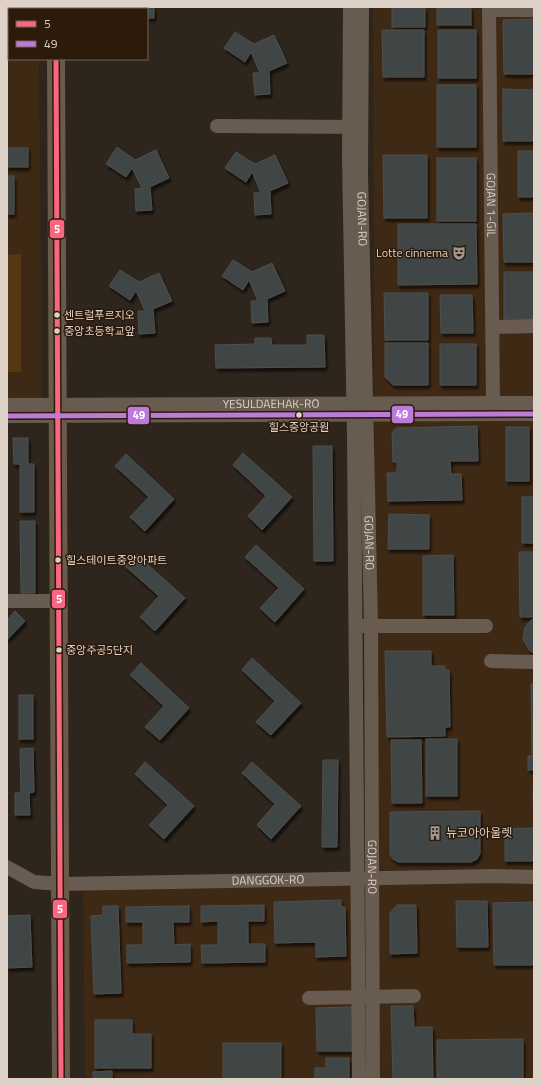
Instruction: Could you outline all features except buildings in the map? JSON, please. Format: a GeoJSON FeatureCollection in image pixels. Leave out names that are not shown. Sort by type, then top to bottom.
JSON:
{"type":"FeatureCollection","features":[{"type":"Feature","properties":{"kind":"main road"},"geometry":{"type":"LineString","coordinates":[[56,60],[61,1079]]}},
{"type":"Feature","properties":{"kind":"street","name":"GOJAN-RO"},"geometry":{"type":"LineString","coordinates":[[350,7],[355,127],[360,409],[371,626],[373,1079]]}},
{"type":"Feature","properties":{"kind":"street","name":"GOJAN-RO"},"geometry":{"type":"LineString","coordinates":[[355,127],[362,7]]}},
{"type":"Feature","properties":{"kind":"street"},"geometry":{"type":"LineString","coordinates":[[489,9],[534,10]]}},
{"type":"Feature","properties":{"kind":"street","name":"GOJAN 1-GIL"},"geometry":{"type":"LineString","coordinates":[[489,9],[493,403]]}},
{"type":"Feature","properties":{"kind":"street"},"geometry":{"type":"LineString","coordinates":[[217,126],[355,127]]}},
{"type":"Feature","properties":{"kind":"street"},"geometry":{"type":"LineString","coordinates":[[493,327],[534,326]]}},
{"type":"Feature","properties":{"kind":"street","name":"YESULDAEHAK-RO"},"geometry":{"type":"LineString","coordinates":[[360,409],[493,403],[534,403]]}},
{"type":"Feature","properties":{"kind":"street","name":"YESULDAEHAK-RO"},"geometry":{"type":"LineString","coordinates":[[7,405],[57,410],[360,409],[534,414]]}},
{"type":"Feature","properties":{"kind":"street","name":"GOJAN-RO"},"geometry":{"type":"LineString","coordinates":[[360,409],[356,626],[360,1079]]}},
{"type":"Feature","properties":{"kind":"street","name":"YESULDAEHAK-RO"},"geometry":{"type":"LineString","coordinates":[[7,416],[57,410]]}},
{"type":"Feature","properties":{"kind":"street"},"geometry":{"type":"LineString","coordinates":[[7,601],[58,602]]}},
{"type":"Feature","properties":{"kind":"street"},"geometry":{"type":"LineString","coordinates":[[356,626],[486,626]]}},
{"type":"Feature","properties":{"kind":"street"},"geometry":{"type":"LineString","coordinates":[[491,662],[534,662]]}},
{"type":"Feature","properties":{"kind":"street","name":"DANGGOK-RO"},"geometry":{"type":"LineString","coordinates":[[7,867],[34,882],[60,884],[493,876],[534,877]]}},
{"type":"Feature","properties":{"kind":"street"},"geometry":{"type":"LineString","coordinates":[[309,998],[414,996]]}},
{"type":"Feature","properties":{"kind":"shaded area"},"geometry":{"type":"Polygon","coordinates":[[[7,7],[39,7],[8,8],[8,60],[39,60],[42,398],[7,398],[7,7]]]}},
{"type":"Feature","properties":{"kind":"shaded area"},"geometry":{"type":"Polygon","coordinates":[[[373,7],[534,7],[534,1079],[85,1079],[83,885],[376,884],[373,7]]]}},
{"type":"Feature","properties":{"kind":"shaded area"},"geometry":{"type":"Polygon","coordinates":[[[21,254],[21,372],[7,372],[7,255],[21,254]]]}},
{"type":"Feature","properties":{"kind":"transit line","name":"5"},"geometry":{"type":"LineString","coordinates":[[56,60],[61,1079]]}},
{"type":"Feature","properties":{"kind":"transit line","name":"49"},"geometry":{"type":"LineString","coordinates":[[7,416],[534,414]]}},
{"type":"Feature","properties":{"kind":"place","name":"Lotte cinnema"},"geometry":{"type":"Point","coordinates":[459,253]}},
{"type":"Feature","properties":{"kind":"place","name":"센트럴푸르지오"},"geometry":{"type":"Point","coordinates":[57,315]}},
{"type":"Feature","properties":{"kind":"place","name":"중앙초등학교앞"},"geometry":{"type":"Point","coordinates":[57,331]}},
{"type":"Feature","properties":{"kind":"place","name":"힐스중앙공원"},"geometry":{"type":"Point","coordinates":[299,415]}},
{"type":"Feature","properties":{"kind":"place","name":"힐스테이트중앙아파트"},"geometry":{"type":"Point","coordinates":[58,560]}},
{"type":"Feature","properties":{"kind":"place","name":"중앙주공5단지"},"geometry":{"type":"Point","coordinates":[59,650]}},
{"type":"Feature","properties":{"kind":"place","name":"뉴코아아울렛"},"geometry":{"type":"Point","coordinates":[435,833]}}]}
